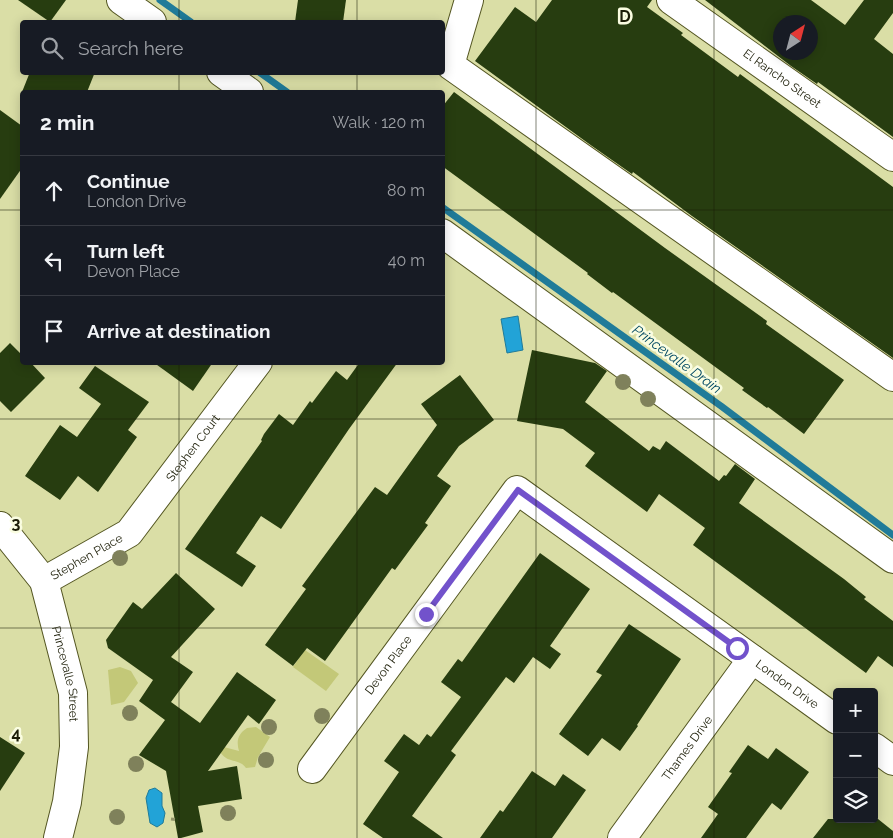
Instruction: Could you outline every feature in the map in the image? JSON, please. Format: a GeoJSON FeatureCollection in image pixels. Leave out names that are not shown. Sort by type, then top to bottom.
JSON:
{"type":"FeatureCollection","features":[{"type":"Feature","properties":{"kind":"street"},"geometry":{"type":"LineString","coordinates":[[121,0],[149,20]]}},
{"type":"Feature","properties":{"kind":"street"},"geometry":{"type":"LineString","coordinates":[[469,0],[450,65],[893,377]]}},
{"type":"Feature","properties":{"kind":"street","name":"El Rancho Street"},"geometry":{"type":"LineString","coordinates":[[671,0],[893,157]]}},
{"type":"Feature","properties":{"kind":"street"},"geometry":{"type":"LineString","coordinates":[[225,75],[246,90]]}},
{"type":"Feature","properties":{"kind":"street"},"geometry":{"type":"LineString","coordinates":[[445,235],[893,559]]}},
{"type":"Feature","properties":{"kind":"street","name":"Stephen Court"},"geometry":{"type":"LineString","coordinates":[[129,534],[256,365]]}},
{"type":"Feature","properties":{"kind":"street","name":"London Drive"},"geometry":{"type":"LineString","coordinates":[[518,490],[833,717]]}},
{"type":"Feature","properties":{"kind":"street","name":"Devon Place"},"geometry":{"type":"LineString","coordinates":[[312,769],[518,490]]}},
{"type":"Feature","properties":{"kind":"street","name":"Princevalle Street"},"geometry":{"type":"LineString","coordinates":[[0,526],[44,581],[72,693],[74,747],[67,802],[58,838]]}},
{"type":"Feature","properties":{"kind":"street","name":"Stephen Place"},"geometry":{"type":"LineString","coordinates":[[44,581],[129,534]]}},
{"type":"Feature","properties":{"kind":"street","name":"Thames Drive"},"geometry":{"type":"LineString","coordinates":[[622,838],[752,659]]}},
{"type":"Feature","properties":{"kind":"street"},"geometry":{"type":"LineString","coordinates":[[878,750],[893,761]]}},
{"type":"Feature","properties":{"kind":"path"},"geometry":{"type":"LineString","coordinates":[[171,819],[179,820]]}},
{"type":"Feature","properties":{"kind":"green space"},"geometry":{"type":"Polygon","coordinates":[[[305,650],[339,674],[326,691],[293,667],[305,650]]]}},
{"type":"Feature","properties":{"kind":"green space"},"geometry":{"type":"Polygon","coordinates":[[[120,667],[131,671],[138,683],[124,702],[111,705],[108,670],[120,667]]]}},
{"type":"Feature","properties":{"kind":"green space"},"geometry":{"type":"Polygon","coordinates":[[[256,727],[270,737],[258,757],[255,767],[246,768],[240,763],[225,758],[222,755],[219,750],[220,746],[239,751],[238,741],[240,735],[247,728],[256,727]]]}},
{"type":"Feature","properties":{"kind":"water"},"geometry":{"type":"Polygon","coordinates":[[[518,316],[523,350],[507,353],[501,319],[518,316]]]}},
{"type":"Feature","properties":{"kind":"water"},"geometry":{"type":"Polygon","coordinates":[[[155,788],[162,793],[162,806],[165,813],[163,823],[157,827],[150,823],[146,798],[149,790],[155,788]]]}},
{"type":"Feature","properties":{"kind":"building"},"geometry":{"type":"Polygon","coordinates":[[[18,0],[66,0],[51,20],[47,20],[18,0]]]}},
{"type":"Feature","properties":{"kind":"building"},"geometry":{"type":"Polygon","coordinates":[[[298,0],[346,0],[343,20],[295,20],[298,0]]]}},
{"type":"Feature","properties":{"kind":"building"},"geometry":{"type":"Polygon","coordinates":[[[552,0],[652,0],[647,7],[683,33],[681,35],[738,77],[740,74],[893,187],[893,358],[633,172],[632,174],[592,146],[475,61],[515,7],[536,22],[552,0]]]}},
{"type":"Feature","properties":{"kind":"building"},"geometry":{"type":"Polygon","coordinates":[[[705,0],[811,0],[845,25],[864,0],[893,0],[893,13],[874,39],[893,54],[893,137],[818,82],[817,84],[783,60],[818,60],[818,15],[773,15],[773,52],[705,0]]]}},
{"type":"Feature","properties":{"kind":"building"},"geometry":{"type":"Polygon","coordinates":[[[29,75],[94,75],[88,90],[23,90],[29,75]]]}},
{"type":"Feature","properties":{"kind":"building"},"geometry":{"type":"Polygon","coordinates":[[[454,92],[767,321],[766,324],[844,380],[804,434],[742,390],[744,388],[612,293],[588,273],[445,168],[445,103],[454,92]]]}},
{"type":"Feature","properties":{"kind":"building"},"geometry":{"type":"Polygon","coordinates":[[[0,110],[20,125],[20,171],[0,199],[0,110]]]}},
{"type":"Feature","properties":{"kind":"building"},"geometry":{"type":"Polygon","coordinates":[[[10,343],[20,353],[20,365],[33,365],[45,378],[11,412],[0,401],[0,353],[10,343]]]}},
{"type":"Feature","properties":{"kind":"building"},"geometry":{"type":"Polygon","coordinates":[[[532,350],[595,363],[607,371],[585,402],[649,451],[653,446],[660,450],[666,441],[719,481],[724,475],[726,476],[735,464],[755,479],[739,503],[844,579],[866,597],[864,599],[893,621],[893,667],[878,656],[866,673],[693,545],[705,528],[659,494],[647,512],[585,466],[595,453],[563,429],[517,421],[532,350]]]}},
{"type":"Feature","properties":{"kind":"building"},"geometry":{"type":"Polygon","coordinates":[[[157,365],[211,365],[193,391],[157,365]]]}},
{"type":"Feature","properties":{"kind":"building"},"geometry":{"type":"Polygon","coordinates":[[[358,365],[396,365],[349,429],[281,529],[261,516],[236,553],[256,566],[242,587],[185,549],[279,414],[293,425],[310,401],[312,403],[336,371],[347,380],[358,365]]]}},
{"type":"Feature","properties":{"kind":"building"},"geometry":{"type":"Polygon","coordinates":[[[95,366],[149,402],[128,430],[137,437],[98,492],[78,476],[60,500],[25,476],[60,425],[77,437],[101,404],[79,388],[95,366]]]}},
{"type":"Feature","properties":{"kind":"building"},"geometry":{"type":"Polygon","coordinates":[[[460,375],[494,420],[459,446],[437,476],[451,486],[425,523],[428,525],[395,570],[392,568],[325,661],[307,648],[293,666],[265,645],[306,589],[302,586],[375,487],[387,495],[437,425],[421,404],[460,375]]]}},
{"type":"Feature","properties":{"kind":"building"},"geometry":{"type":"Polygon","coordinates":[[[540,553],[590,589],[550,646],[561,654],[550,669],[533,657],[514,683],[506,677],[451,751],[456,755],[412,816],[443,838],[383,838],[363,824],[399,772],[384,761],[404,734],[419,745],[427,734],[431,737],[461,697],[441,682],[458,659],[462,662],[540,553]]]}},
{"type":"Feature","properties":{"kind":"building"},"geometry":{"type":"Polygon","coordinates":[[[176,573],[215,609],[171,657],[193,672],[171,702],[200,723],[237,672],[276,700],[259,724],[248,715],[208,771],[237,766],[242,799],[198,806],[203,832],[181,838],[178,838],[166,771],[139,755],[165,720],[139,701],[153,680],[108,648],[106,640],[133,602],[142,609],[176,573]]]}},
{"type":"Feature","properties":{"kind":"building"},"geometry":{"type":"Polygon","coordinates":[[[629,624],[681,659],[620,751],[602,738],[588,756],[559,734],[602,675],[596,672],[629,624]]]}},
{"type":"Feature","properties":{"kind":"building"},"geometry":{"type":"Polygon","coordinates":[[[0,737],[25,753],[0,791],[0,737]]]}},
{"type":"Feature","properties":{"kind":"building"},"geometry":{"type":"Polygon","coordinates":[[[748,745],[768,759],[776,748],[809,772],[781,810],[772,803],[746,838],[701,838],[718,814],[708,807],[732,773],[729,772],[748,745]]]}},
{"type":"Feature","properties":{"kind":"building"},"geometry":{"type":"Polygon","coordinates":[[[532,771],[555,786],[563,774],[586,790],[552,838],[480,838],[500,810],[503,812],[532,771]]]}},
{"type":"Feature","properties":{"kind":"building"},"geometry":{"type":"Polygon","coordinates":[[[828,819],[833,819],[833,823],[878,823],[878,819],[893,831],[893,838],[813,838],[828,819]]]}},
{"type":"Feature","properties":{"kind":"waterway","name":"Princevalle Drain"},"geometry":{"type":"LineString","coordinates":[[160,0],[188,20]]}},
{"type":"Feature","properties":{"kind":"waterway","name":"Princevalle Drain"},"geometry":{"type":"LineString","coordinates":[[263,75],[284,90]]}},
{"type":"Feature","properties":{"kind":"waterway","name":"Princevalle Drain"},"geometry":{"type":"LineString","coordinates":[[445,209],[721,406],[893,535]]}},
{"type":"Feature","properties":{"kind":"route"},"geometry":{"type":"LineString","coordinates":[[426,614],[518,490],[737,648]]}}]}
